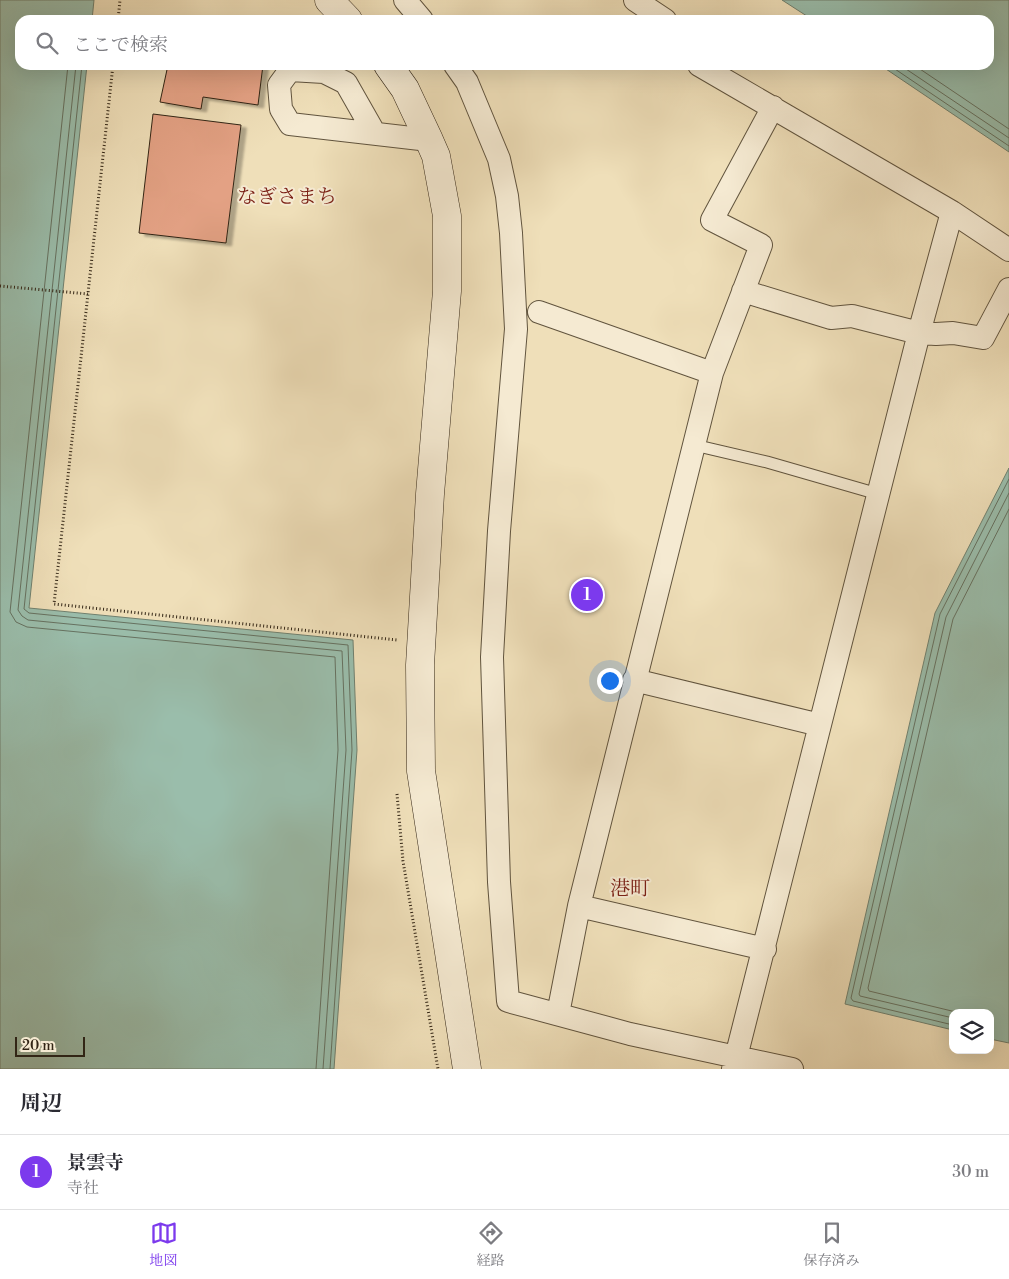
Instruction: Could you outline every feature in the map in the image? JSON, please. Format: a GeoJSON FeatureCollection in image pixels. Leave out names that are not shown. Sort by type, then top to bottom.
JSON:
{"type":"FeatureCollection","features":[{"type":"Feature","properties":{"kind":"street"},"geometry":{"type":"LineString","coordinates":[[329,0],[343,15]]}},
{"type":"Feature","properties":{"kind":"street"},"geometry":{"type":"LineString","coordinates":[[405,0],[418,15]]}},
{"type":"Feature","properties":{"kind":"street"},"geometry":{"type":"LineString","coordinates":[[635,0],[658,15]]}},
{"type":"Feature","properties":{"kind":"street"},"geometry":{"type":"LineString","coordinates":[[392,70],[405,89],[436,156],[447,216],[447,291],[430,494],[421,646],[421,771],[467,1069]]}},
{"type":"Feature","properties":{"kind":"street"},"geometry":{"type":"LineString","coordinates":[[459,70],[467,82],[499,160],[507,196],[511,233],[516,328],[499,531],[492,657],[499,882],[508,1001],[735,1062],[792,1069]]}},
{"type":"Feature","properties":{"kind":"street"},"geometry":{"type":"LineString","coordinates":[[708,70],[952,212],[1009,250]]}},
{"type":"Feature","properties":{"kind":"street"},"geometry":{"type":"LineString","coordinates":[[558,1014],[579,906],[712,373],[761,245],[712,220],[773,108]]}},
{"type":"Feature","properties":{"kind":"street"},"geometry":{"type":"LineString","coordinates":[[375,134],[429,140]]}},
{"type":"Feature","properties":{"kind":"street"},"geometry":{"type":"LineString","coordinates":[[735,1062],[919,332],[952,212]]}},
{"type":"Feature","properties":{"kind":"street"},"geometry":{"type":"LineString","coordinates":[[743,291],[831,318],[852,316],[919,332],[953,333],[983,338],[1009,289]]}},
{"type":"Feature","properties":{"kind":"street"},"geometry":{"type":"LineString","coordinates":[[539,312],[712,373]]}},
{"type":"Feature","properties":{"kind":"street"},"geometry":{"type":"LineString","coordinates":[[634,680],[820,725]]}},
{"type":"Feature","properties":{"kind":"street"},"geometry":{"type":"LineString","coordinates":[[579,906],[765,949]]}},
{"type":"Feature","properties":{"kind":"lane"},"geometry":{"type":"LineString","coordinates":[[694,445],[767,462],[878,494]]}},
{"type":"Feature","properties":{"kind":"path"},"geometry":{"type":"LineString","coordinates":[[118,15],[120,0]]}},
{"type":"Feature","properties":{"kind":"path"},"geometry":{"type":"LineString","coordinates":[[112,70],[54,604],[399,640]]}},
{"type":"Feature","properties":{"kind":"path"},"geometry":{"type":"LineString","coordinates":[[0,286],[88,294]]}},
{"type":"Feature","properties":{"kind":"water"},"geometry":{"type":"Polygon","coordinates":[[[0,0],[94,0],[92,15],[15,15],[15,70],[86,70],[29,608],[353,640],[357,750],[334,1069],[0,1069],[0,0]]]}},
{"type":"Feature","properties":{"kind":"water"},"geometry":{"type":"Polygon","coordinates":[[[782,0],[1009,0],[1009,152],[887,70],[994,70],[994,15],[805,15],[782,0]]]}},
{"type":"Feature","properties":{"kind":"water"},"geometry":{"type":"Polygon","coordinates":[[[1009,468],[1009,1043],[994,1040],[994,1009],[949,1009],[949,1029],[845,1004],[935,613],[1009,468]]]}},
{"type":"Feature","properties":{"kind":"building"},"geometry":{"type":"Polygon","coordinates":[[[167,70],[262,70],[258,105],[203,97],[201,109],[160,102],[167,70]]]}},
{"type":"Feature","properties":{"kind":"building"},"geometry":{"type":"Polygon","coordinates":[[[153,114],[241,125],[226,243],[139,233],[153,114]]]}},
{"type":"Feature","properties":{"kind":"place","name":"景雲寺"},"geometry":{"type":"Point","coordinates":[587,595]}},
{"type":"Feature","properties":{"kind":"district","name":"なぎさまち"},"geometry":{"type":"Point","coordinates":[287,196]}},
{"type":"Feature","properties":{"kind":"district","name":"港町"},"geometry":{"type":"Point","coordinates":[630,888]}}]}
